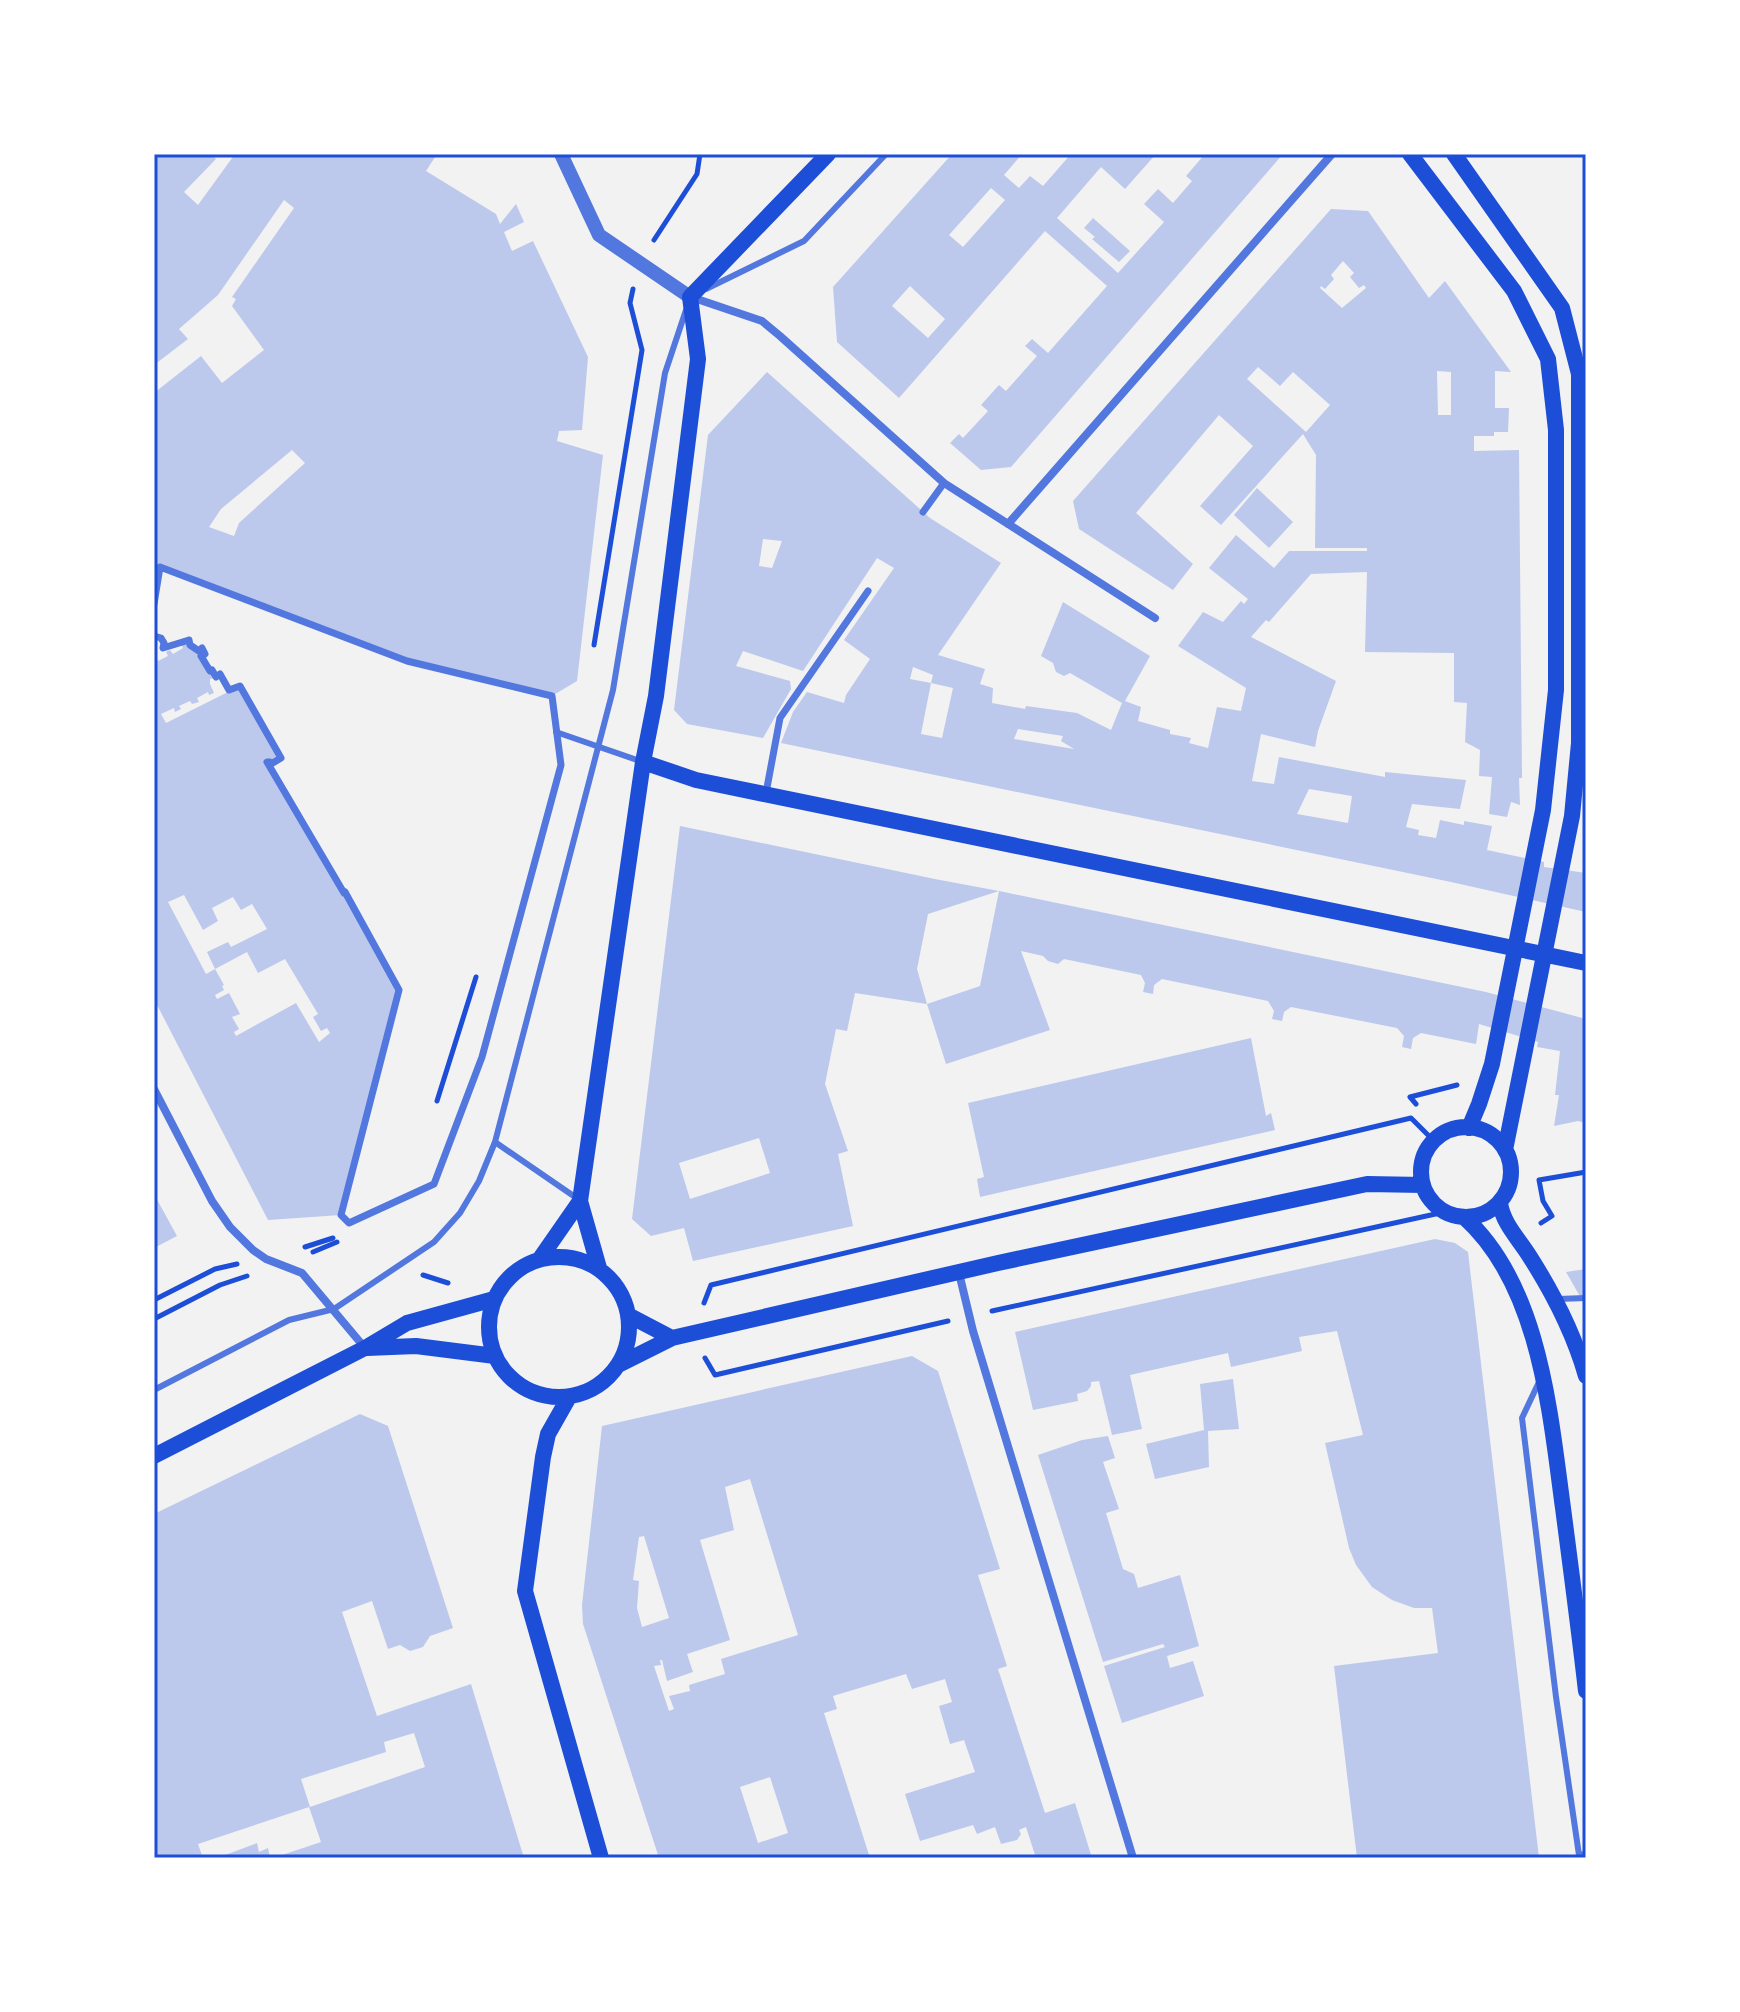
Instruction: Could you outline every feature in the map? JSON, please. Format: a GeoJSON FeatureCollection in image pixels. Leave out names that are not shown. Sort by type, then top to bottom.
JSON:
{"type":"FeatureCollection","features":[{"type":"Feature","properties":{"kind":"main road"},"geometry":{"type":"LineString","coordinates":[[599,1268],[580,1201],[643,762],[656,696],[698,359],[690,297],[828,154]]}},
{"type":"Feature","properties":{"kind":"main road"},"geometry":{"type":"LineString","coordinates":[[1410,154],[1514,291],[1548,359],[1556,430],[1556,690],[1543,810],[1492,1064],[1469,1128]]}},
{"type":"Feature","properties":{"kind":"main road"},"geometry":{"type":"LineString","coordinates":[[1454,154],[1562,308],[1580,356],[1579,743],[1572,816],[1505,1150]]}},
{"type":"Feature","properties":{"kind":"main road"},"geometry":{"type":"LineString","coordinates":[[643,762],[696,780],[1586,963]]}},
{"type":"Feature","properties":{"kind":"main road"},"geometry":{"type":"LineString","coordinates":[[1469,1128],[1495,1138],[1510,1162],[1511,1177],[1500,1203],[1478,1216],[1464,1217],[1444,1212],[1430,1199],[1421,1173],[1423,1161],[1434,1141],[1445,1133],[1469,1128]]}},
{"type":"Feature","properties":{"kind":"main road"},"geometry":{"type":"LineString","coordinates":[[620,1364],[672,1338],[998,1263],[1367,1184],[1423,1185]]}},
{"type":"Feature","properties":{"kind":"main road"},"geometry":{"type":"LineString","coordinates":[[539,1260],[580,1201]]}},
{"type":"Feature","properties":{"kind":"main road"},"geometry":{"type":"LineString","coordinates":[[1500,1203],[1501,1215],[1530,1257],[1569,1329],[1586,1376]]}},
{"type":"Feature","properties":{"kind":"main road"},"geometry":{"type":"LineString","coordinates":[[1464,1217],[1478,1229],[1508,1272],[1527,1319],[1542,1375],[1574,1585],[1586,1691]]}},
{"type":"Feature","properties":{"kind":"main road"},"geometry":{"type":"LineString","coordinates":[[559,1256],[580,1259],[599,1268],[624,1297],[630,1316],[627,1348],[620,1364],[607,1380],[589,1391],[569,1397],[554,1398],[521,1387],[506,1373],[495,1356],[489,1338],[489,1318],[494,1299],[505,1282],[520,1269],[539,1260],[559,1256]]}},
{"type":"Feature","properties":{"kind":"main road"},"geometry":{"type":"LineString","coordinates":[[154,1456],[365,1348],[407,1323],[494,1299]]}},
{"type":"Feature","properties":{"kind":"main road"},"geometry":{"type":"LineString","coordinates":[[630,1316],[672,1338]]}},
{"type":"Feature","properties":{"kind":"main road"},"geometry":{"type":"LineString","coordinates":[[365,1348],[416,1346],[495,1356]]}},
{"type":"Feature","properties":{"kind":"main road"},"geometry":{"type":"LineString","coordinates":[[540,1395],[548,1434]]}},
{"type":"Feature","properties":{"kind":"main road"},"geometry":{"type":"LineString","coordinates":[[569,1397],[548,1434],[525,1591],[601,1858]]}},
{"type":"Feature","properties":{"kind":"street"},"geometry":{"type":"LineString","coordinates":[[561,154],[599,235],[690,297],[762,321],[944,483],[1155,618]]}},
{"type":"Feature","properties":{"kind":"street"},"geometry":{"type":"LineString","coordinates":[[1008,524],[1332,154]]}},
{"type":"Feature","properties":{"kind":"street"},"geometry":{"type":"LineString","coordinates":[[923,512],[944,483]]}},
{"type":"Feature","properties":{"kind":"street"},"geometry":{"type":"LineString","coordinates":[[154,604],[160,567],[407,661],[552,696],[561,765],[482,1057],[434,1184],[349,1223],[341,1215],[399,990],[267,762],[271,764],[281,758],[240,686],[229,690],[220,674],[216,677],[210,671],[201,656],[205,654],[202,648],[199,651],[190,645],[189,640],[163,648],[161,638],[154,636]]}},
{"type":"Feature","properties":{"kind":"street"},"geometry":{"type":"LineString","coordinates":[[766,793],[780,718],[868,591]]}},
{"type":"Feature","properties":{"kind":"street"},"geometry":{"type":"LineString","coordinates":[[154,1089],[212,1201],[230,1227],[253,1250],[279,1265],[302,1273],[365,1348]]}},
{"type":"Feature","properties":{"kind":"street"},"geometry":{"type":"LineString","coordinates":[[959,1273],[969,1316],[1133,1858]]}},
{"type":"Feature","properties":{"kind":"lane"},"geometry":{"type":"LineString","coordinates":[[154,1390],[289,1320],[334,1309],[434,1242],[460,1213],[479,1181],[495,1142],[600,746],[613,690],[665,373],[690,297],[804,241],[886,154]]}},
{"type":"Feature","properties":{"kind":"lane"},"geometry":{"type":"LineString","coordinates":[[556,732],[643,762]]}},
{"type":"Feature","properties":{"kind":"lane"},"geometry":{"type":"LineString","coordinates":[[495,1142],[580,1201]]}},
{"type":"Feature","properties":{"kind":"lane"},"geometry":{"type":"LineString","coordinates":[[1553,1300],[1586,1298]]}},
{"type":"Feature","properties":{"kind":"lane"},"geometry":{"type":"LineString","coordinates":[[1542,1375],[1522,1418],[1579,1855],[1586,1854]]}},
{"type":"Feature","properties":{"kind":"path"},"geometry":{"type":"LineString","coordinates":[[593,649],[642,350],[630,303],[639,262],[697,174],[700,154]]}},
{"type":"Feature","properties":{"kind":"path"},"geometry":{"type":"LineString","coordinates":[[437,1101],[479,969]]}},
{"type":"Feature","properties":{"kind":"path"},"geometry":{"type":"LineString","coordinates":[[1416,1104],[1410,1097],[1463,1084]]}},
{"type":"Feature","properties":{"kind":"path"},"geometry":{"type":"LineString","coordinates":[[1434,1141],[1411,1118],[711,1285],[691,1334],[715,1375],[1444,1212]]}},
{"type":"Feature","properties":{"kind":"path"},"geometry":{"type":"LineString","coordinates":[[1541,1223],[1552,1216],[1543,1201],[1539,1180],[1586,1172]]}},
{"type":"Feature","properties":{"kind":"path"},"geometry":{"type":"LineString","coordinates":[[154,1319],[220,1285],[347,1238]]}},
{"type":"Feature","properties":{"kind":"building"},"geometry":{"type":"Polygon","coordinates":[[[154,154],[214,154],[216,159],[184,192],[198,205],[235,154],[437,154],[426,171],[496,214],[500,224],[516,204],[524,222],[504,232],[512,251],[533,241],[588,357],[582,430],[559,431],[557,441],[603,455],[577,681],[552,696],[407,661],[154,564],[154,393],[201,356],[222,383],[264,350],[232,306],[236,299],[232,297],[294,208],[284,200],[218,295],[179,329],[188,339],[154,365],[154,154]],[[292,450],[221,509],[209,527],[234,536],[239,523],[305,463],[292,450]]]}},
{"type":"Feature","properties":{"kind":"building"},"geometry":{"type":"Polygon","coordinates":[[[952,154],[1022,154],[1004,175],[1019,188],[1030,176],[1043,186],[1071,154],[1156,154],[1125,189],[1101,167],[1057,218],[1118,273],[1164,222],[1144,204],[1158,189],[1173,203],[1192,181],[1186,176],[1205,154],[1283,154],[1011,467],[981,470],[950,443],[959,434],[963,438],[988,411],[981,405],[999,385],[1006,391],[1037,356],[1025,346],[1032,339],[1048,353],[1107,286],[1045,231],[899,398],[837,342],[833,287],[952,154]],[[991,188],[949,235],[963,247],[1005,200],[991,188]],[[910,286],[892,306],[928,338],[945,319],[910,286]]]}},
{"type":"Feature","properties":{"kind":"building"},"geometry":{"type":"Polygon","coordinates":[[[1331,209],[1368,211],[1429,298],[1445,281],[1511,372],[1495,371],[1495,408],[1509,408],[1508,432],[1474,436],[1474,451],[1519,450],[1520,805],[1511,802],[1507,817],[1489,814],[1492,777],[1479,776],[1480,750],[1465,742],[1467,703],[1454,702],[1454,653],[1365,652],[1367,572],[1311,574],[1269,622],[1266,620],[1251,637],[1336,681],[1315,747],[1261,734],[1252,781],[1274,784],[1279,757],[1385,777],[1385,772],[1466,780],[1460,809],[1412,804],[1406,827],[1419,830],[1418,835],[1436,838],[1440,820],[1492,826],[1487,850],[1544,862],[1544,867],[1586,873],[1586,912],[781,743],[793,712],[807,692],[844,703],[870,659],[844,640],[894,568],[877,558],[803,671],[743,651],[736,666],[790,681],[791,689],[763,738],[687,724],[674,710],[708,435],[767,372],[930,518],[1001,563],[938,655],[985,669],[980,684],[993,688],[992,703],[1077,713],[1111,730],[1122,703],[1070,673],[1064,676],[1056,672],[1053,663],[1041,656],[1063,602],[1150,656],[1125,701],[1141,707],[1138,721],[1170,730],[1170,734],[1191,738],[1189,743],[1208,748],[1217,707],[1241,711],[1246,688],[1178,646],[1203,612],[1223,622],[1241,601],[1244,604],[1248,599],[1209,568],[1236,535],[1274,568],[1289,551],[1367,551],[1367,548],[1315,548],[1316,455],[1303,434],[1221,525],[1200,506],[1253,446],[1219,415],[1136,513],[1193,564],[1173,590],[1079,529],[1073,501],[1331,209]],[[1343,261],[1331,275],[1334,279],[1325,289],[1320,288],[1342,308],[1366,288],[1364,285],[1359,288],[1350,277],[1354,273],[1343,261]],[[1258,367],[1247,379],[1306,432],[1330,405],[1293,372],[1280,386],[1258,367]],[[1437,371],[1438,415],[1451,415],[1451,372],[1437,371]],[[763,539],[759,566],[772,568],[782,541],[763,539]],[[913,667],[910,679],[931,683],[933,675],[913,667]],[[931,683],[921,734],[942,738],[953,688],[931,683]],[[1018,729],[1014,739],[1074,749],[1061,741],[1063,736],[1018,729]],[[1309,789],[1297,814],[1348,823],[1352,796],[1309,789]]]}},
{"type":"Feature","properties":{"kind":"building"},"geometry":{"type":"Polygon","coordinates":[[[1093,218],[1130,251],[1119,262],[1084,228],[1093,218]]]}},
{"type":"Feature","properties":{"kind":"building"},"geometry":{"type":"Polygon","coordinates":[[[1257,488],[1293,522],[1269,548],[1234,515],[1257,488]]]}},
{"type":"Feature","properties":{"kind":"building"},"geometry":{"type":"Polygon","coordinates":[[[189,640],[216,677],[210,679],[214,693],[209,695],[208,692],[197,698],[199,702],[192,704],[190,701],[179,706],[181,709],[175,712],[174,708],[161,714],[166,723],[240,686],[281,758],[271,764],[399,989],[341,1215],[268,1220],[154,999],[154,654],[158,661],[168,656],[166,652],[170,650],[173,654],[183,648],[181,644],[189,640]],[[184,895],[168,902],[206,974],[215,969],[207,952],[228,942],[231,947],[267,929],[252,904],[241,910],[233,897],[212,908],[218,921],[203,930],[184,895]],[[247,952],[215,969],[224,985],[224,990],[215,995],[217,999],[229,993],[240,1014],[232,1017],[239,1029],[234,1032],[236,1036],[296,1003],[319,1042],[330,1033],[327,1028],[321,1031],[313,1017],[318,1014],[285,959],[258,973],[247,952]]]}},
{"type":"Feature","properties":{"kind":"building"},"geometry":{"type":"Polygon","coordinates":[[[680,826],[999,891],[928,914],[917,969],[927,1004],[855,993],[847,1031],[836,1029],[825,1084],[848,1151],[838,1154],[853,1226],[693,1261],[684,1228],[651,1236],[632,1219],[680,826]],[[759,1138],[679,1163],[690,1199],[770,1173],[759,1138]]]}},
{"type":"Feature","properties":{"kind":"building"},"geometry":{"type":"Polygon","coordinates":[[[999,891],[1486,992],[1586,1019],[1586,1123],[1578,1121],[1554,1126],[1559,1095],[1555,1095],[1560,1051],[1537,1047],[1538,1042],[1479,1024],[1476,1044],[1421,1033],[1413,1038],[1411,1049],[1402,1047],[1404,1036],[1397,1028],[1291,1007],[1284,1012],[1282,1021],[1272,1019],[1274,1011],[1268,1001],[1162,979],[1154,985],[1153,994],[1143,992],[1145,983],[1141,975],[1064,959],[1058,964],[1043,956],[1021,951],[1050,1030],[946,1064],[927,1004],[980,986],[999,891]]]}},
{"type":"Feature","properties":{"kind":"building"},"geometry":{"type":"Polygon","coordinates":[[[1251,1038],[1266,1116],[1271,1113],[1275,1130],[980,1197],[977,1179],[984,1177],[968,1103],[1251,1038]]]}},
{"type":"Feature","properties":{"kind":"building"},"geometry":{"type":"Polygon","coordinates":[[[154,1194],[177,1236],[154,1248],[154,1194]]]}},
{"type":"Feature","properties":{"kind":"building"},"geometry":{"type":"Polygon","coordinates":[[[1435,1239],[1455,1243],[1468,1252],[1539,1858],[1357,1858],[1334,1666],[1438,1653],[1432,1608],[1414,1608],[1392,1600],[1372,1587],[1356,1565],[1349,1548],[1325,1443],[1363,1435],[1337,1331],[1299,1337],[1302,1351],[1231,1367],[1228,1353],[1130,1375],[1142,1429],[1112,1435],[1099,1381],[1091,1382],[1087,1391],[1077,1394],[1078,1401],[1033,1410],[1015,1332],[1435,1239]]]}},
{"type":"Feature","properties":{"kind":"building"},"geometry":{"type":"Polygon","coordinates":[[[1586,1269],[1586,1307],[1566,1272],[1586,1269]]]}},
{"type":"Feature","properties":{"kind":"building"},"geometry":{"type":"Polygon","coordinates":[[[912,1356],[938,1371],[1000,1569],[978,1575],[1007,1666],[998,1669],[1045,1813],[1075,1803],[1092,1858],[1036,1858],[1026,1827],[1019,1830],[1021,1834],[1017,1840],[1001,1844],[995,1827],[977,1834],[973,1825],[920,1841],[905,1794],[975,1772],[964,1740],[950,1744],[939,1706],[952,1702],[945,1679],[912,1689],[906,1674],[833,1696],[837,1709],[824,1713],[870,1858],[659,1858],[583,1624],[582,1605],[602,1426],[912,1356]],[[750,1479],[725,1487],[734,1530],[700,1540],[730,1640],[687,1654],[693,1672],[667,1681],[662,1660],[661,1665],[654,1666],[669,1711],[674,1709],[669,1696],[690,1691],[689,1685],[725,1674],[721,1659],[798,1635],[750,1479]],[[644,1536],[639,1537],[633,1580],[639,1581],[637,1608],[642,1627],[669,1618],[644,1536]],[[770,1777],[740,1787],[758,1843],[788,1833],[770,1777]]]}},
{"type":"Feature","properties":{"kind":"building"},"geometry":{"type":"Polygon","coordinates":[[[1233,1379],[1239,1429],[1208,1431],[1209,1467],[1155,1479],[1146,1444],[1204,1430],[1200,1384],[1233,1379]]]}},
{"type":"Feature","properties":{"kind":"building"},"geometry":{"type":"Polygon","coordinates":[[[360,1414],[388,1426],[453,1628],[430,1636],[423,1647],[410,1651],[400,1645],[388,1649],[372,1601],[342,1612],[377,1716],[471,1684],[524,1858],[273,1858],[321,1842],[309,1807],[198,1844],[203,1858],[154,1858],[154,1514],[360,1414]],[[414,1733],[384,1742],[386,1752],[301,1779],[310,1807],[425,1767],[414,1733]]]}},
{"type":"Feature","properties":{"kind":"building"},"geometry":{"type":"Polygon","coordinates":[[[1108,1436],[1115,1458],[1103,1462],[1119,1509],[1106,1513],[1123,1569],[1134,1574],[1138,1588],[1180,1575],[1199,1646],[1167,1656],[1170,1668],[1193,1661],[1204,1696],[1122,1723],[1104,1666],[1165,1647],[1163,1644],[1103,1662],[1038,1455],[1082,1440],[1108,1436]]]}},
{"type":"Feature","properties":{"kind":"building"},"geometry":{"type":"Polygon","coordinates":[[[257,1843],[259,1852],[268,1848],[270,1858],[217,1858],[257,1843]]]}}]}
